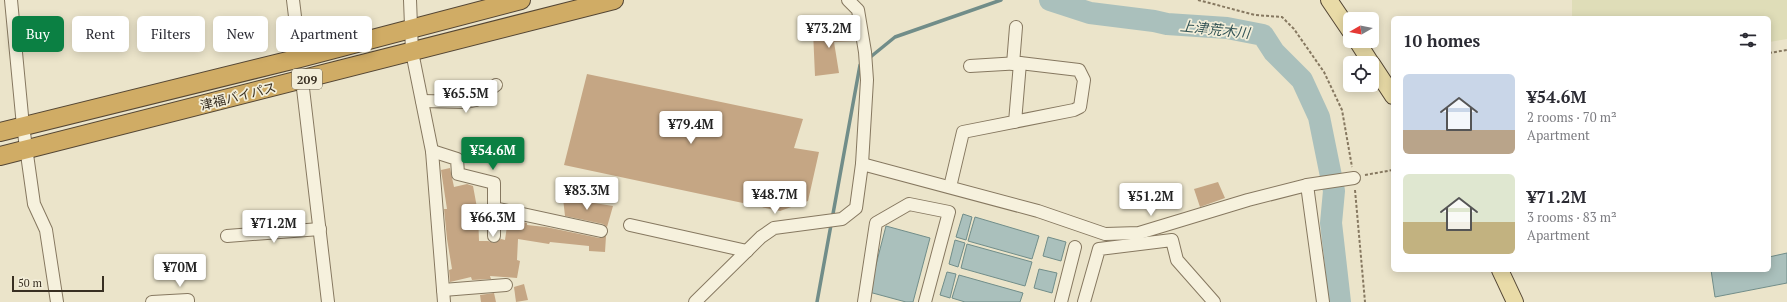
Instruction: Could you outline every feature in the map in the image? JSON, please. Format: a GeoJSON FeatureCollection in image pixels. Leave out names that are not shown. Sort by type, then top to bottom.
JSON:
{"type":"FeatureCollection","features":[{"type":"Feature","properties":{"kind":"highway","name":"津福バイパス"},"geometry":{"type":"LineString","coordinates":[[0,132],[300,58],[521,0]]}},
{"type":"Feature","properties":{"kind":"highway","name":"津福バイパス"},"geometry":{"type":"LineString","coordinates":[[0,156],[614,0]]}},
{"type":"Feature","properties":{"kind":"main road"},"geometry":{"type":"LineString","coordinates":[[1330,0],[1343,20]]}},
{"type":"Feature","properties":{"kind":"main road"},"geometry":{"type":"LineString","coordinates":[[1379,74],[1391,93]]}},
{"type":"Feature","properties":{"kind":"main road"},"geometry":{"type":"LineString","coordinates":[[1501,272],[1514,302]]}},
{"type":"Feature","properties":{"kind":"street"},"geometry":{"type":"LineString","coordinates":[[11,0],[34,204],[46,230],[57,302]]}},
{"type":"Feature","properties":{"kind":"street"},"geometry":{"type":"LineString","coordinates":[[293,0],[300,58]]}},
{"type":"Feature","properties":{"kind":"street"},"geometry":{"type":"LineString","coordinates":[[410,0],[412,52],[432,151],[444,296],[506,285]]}},
{"type":"Feature","properties":{"kind":"street"},"geometry":{"type":"LineString","coordinates":[[697,299],[761,237],[774,228],[842,219],[856,208],[862,164],[867,68],[858,10],[848,0]]}},
{"type":"Feature","properties":{"kind":"street"},"geometry":{"type":"LineString","coordinates":[[1015,122],[1016,27]]}},
{"type":"Feature","properties":{"kind":"street"},"geometry":{"type":"LineString","coordinates":[[950,187],[963,132],[1080,107],[1084,80],[1079,70],[1016,64],[970,66]]}},
{"type":"Feature","properties":{"kind":"street"},"geometry":{"type":"LineString","coordinates":[[302,80],[328,302]]}},
{"type":"Feature","properties":{"kind":"street"},"geometry":{"type":"LineString","coordinates":[[422,101],[466,102],[476,100],[496,85]]}},
{"type":"Feature","properties":{"kind":"street"},"geometry":{"type":"LineString","coordinates":[[432,151],[457,159],[458,174],[494,184],[494,236]]}},
{"type":"Feature","properties":{"kind":"street"},"geometry":{"type":"LineString","coordinates":[[862,164],[1038,210],[1105,234],[1139,233],[1248,200],[1307,185],[1354,178]]}},
{"type":"Feature","properties":{"kind":"street"},"geometry":{"type":"LineString","coordinates":[[1307,185],[1323,302]]}},
{"type":"Feature","properties":{"kind":"street"},"geometry":{"type":"LineString","coordinates":[[864,302],[876,223],[909,204],[949,212],[925,302]]}},
{"type":"Feature","properties":{"kind":"street"},"geometry":{"type":"LineString","coordinates":[[494,208],[601,231]]}},
{"type":"Feature","properties":{"kind":"street"},"geometry":{"type":"LineString","coordinates":[[630,225],[747,251]]}},
{"type":"Feature","properties":{"kind":"street"},"geometry":{"type":"LineString","coordinates":[[227,236],[320,229]]}},
{"type":"Feature","properties":{"kind":"street"},"geometry":{"type":"LineString","coordinates":[[1084,302],[1099,249],[1172,240],[1177,260],[1214,302]]}},
{"type":"Feature","properties":{"kind":"street"},"geometry":{"type":"LineString","coordinates":[[1061,302],[1075,247]]}},
{"type":"Feature","properties":{"kind":"street"},"geometry":{"type":"LineString","coordinates":[[152,302],[188,300],[188,302]]}},
{"type":"Feature","properties":{"kind":"path"},"geometry":{"type":"LineString","coordinates":[[1198,0],[1255,15],[1282,17],[1294,28],[1324,72],[1342,110],[1354,178],[1365,302]]}},
{"type":"Feature","properties":{"kind":"path"},"geometry":{"type":"LineString","coordinates":[[1771,53],[1787,50]]}},
{"type":"Feature","properties":{"kind":"path"},"geometry":{"type":"LineString","coordinates":[[1354,178],[1391,170]]}},
{"type":"Feature","properties":{"kind":"shaded area"},"geometry":{"type":"Polygon","coordinates":[[[1572,0],[1787,0],[1787,39],[1771,42],[1771,16],[1572,16],[1572,0]]]}},
{"type":"Feature","properties":{"kind":"water"},"geometry":{"type":"Polygon","coordinates":[[[963,214],[972,217],[966,240],[956,237],[963,214]]]}},
{"type":"Feature","properties":{"kind":"water"},"geometry":{"type":"Polygon","coordinates":[[[975,217],[1039,236],[1032,259],[968,241],[975,217]]]}},
{"type":"Feature","properties":{"kind":"water"},"geometry":{"type":"Polygon","coordinates":[[[886,226],[930,238],[913,302],[906,302],[869,292],[886,226]]]}},
{"type":"Feature","properties":{"kind":"water"},"geometry":{"type":"Polygon","coordinates":[[[1048,237],[1066,242],[1061,261],[1043,256],[1048,237]]]}},
{"type":"Feature","properties":{"kind":"water"},"geometry":{"type":"Polygon","coordinates":[[[955,240],[965,243],[958,267],[949,264],[955,240]]]}},
{"type":"Feature","properties":{"kind":"water"},"geometry":{"type":"Polygon","coordinates":[[[967,244],[1032,262],[1025,286],[961,268],[967,244]]]}},
{"type":"Feature","properties":{"kind":"water"},"geometry":{"type":"Polygon","coordinates":[[[1787,253],[1787,283],[1715,297],[1711,272],[1771,272],[1771,257],[1787,253]]]}},
{"type":"Feature","properties":{"kind":"water"},"geometry":{"type":"Polygon","coordinates":[[[1039,269],[1057,273],[1052,293],[1034,288],[1039,269]]]}},
{"type":"Feature","properties":{"kind":"water"},"geometry":{"type":"Polygon","coordinates":[[[947,272],[956,274],[950,298],[940,295],[947,272]]]}},
{"type":"Feature","properties":{"kind":"water"},"geometry":{"type":"Polygon","coordinates":[[[959,275],[1023,293],[1020,302],[965,302],[952,298],[959,275]]]}},
{"type":"Feature","properties":{"kind":"building"},"geometry":{"type":"Polygon","coordinates":[[[853,28],[856,41],[834,42],[839,73],[815,76],[813,31],[853,28]]]}},
{"type":"Feature","properties":{"kind":"building"},"geometry":{"type":"Polygon","coordinates":[[[587,74],[803,119],[794,148],[819,152],[808,201],[780,211],[564,165],[587,74]]]}},
{"type":"Feature","properties":{"kind":"building"},"geometry":{"type":"Polygon","coordinates":[[[450,168],[454,187],[467,184],[473,186],[478,213],[479,241],[494,243],[501,239],[505,240],[508,219],[527,223],[527,225],[546,227],[599,238],[606,236],[605,252],[589,251],[589,246],[550,242],[549,244],[518,239],[517,260],[520,261],[517,278],[490,276],[491,279],[472,280],[471,277],[450,282],[449,270],[452,269],[444,209],[447,209],[441,170],[450,168]]]}},
{"type":"Feature","properties":{"kind":"building"},"geometry":{"type":"Polygon","coordinates":[[[1218,182],[1225,198],[1200,207],[1194,189],[1218,182]]]}},
{"type":"Feature","properties":{"kind":"building"},"geometry":{"type":"Polygon","coordinates":[[[563,198],[582,199],[582,201],[613,206],[607,227],[603,224],[565,216],[563,198]]]}},
{"type":"Feature","properties":{"kind":"building"},"geometry":{"type":"Polygon","coordinates":[[[524,284],[528,300],[516,302],[514,287],[524,284]]]}},
{"type":"Feature","properties":{"kind":"building"},"geometry":{"type":"Polygon","coordinates":[[[494,293],[496,302],[481,302],[480,295],[494,293]]]}},
{"type":"Feature","properties":{"kind":"waterway"},"geometry":{"type":"LineString","coordinates":[[868,59],[895,37],[1001,0]]}},
{"type":"Feature","properties":{"kind":"waterway","name":"上津荒木川"},"geometry":{"type":"LineString","coordinates":[[1050,0],[1090,13],[1167,24],[1227,28],[1263,35],[1274,52],[1302,80],[1319,117],[1334,191],[1331,223],[1340,302]]}},
{"type":"Feature","properties":{"kind":"waterway"},"geometry":{"type":"LineString","coordinates":[[817,302],[860,65],[862,64]]}}]}
